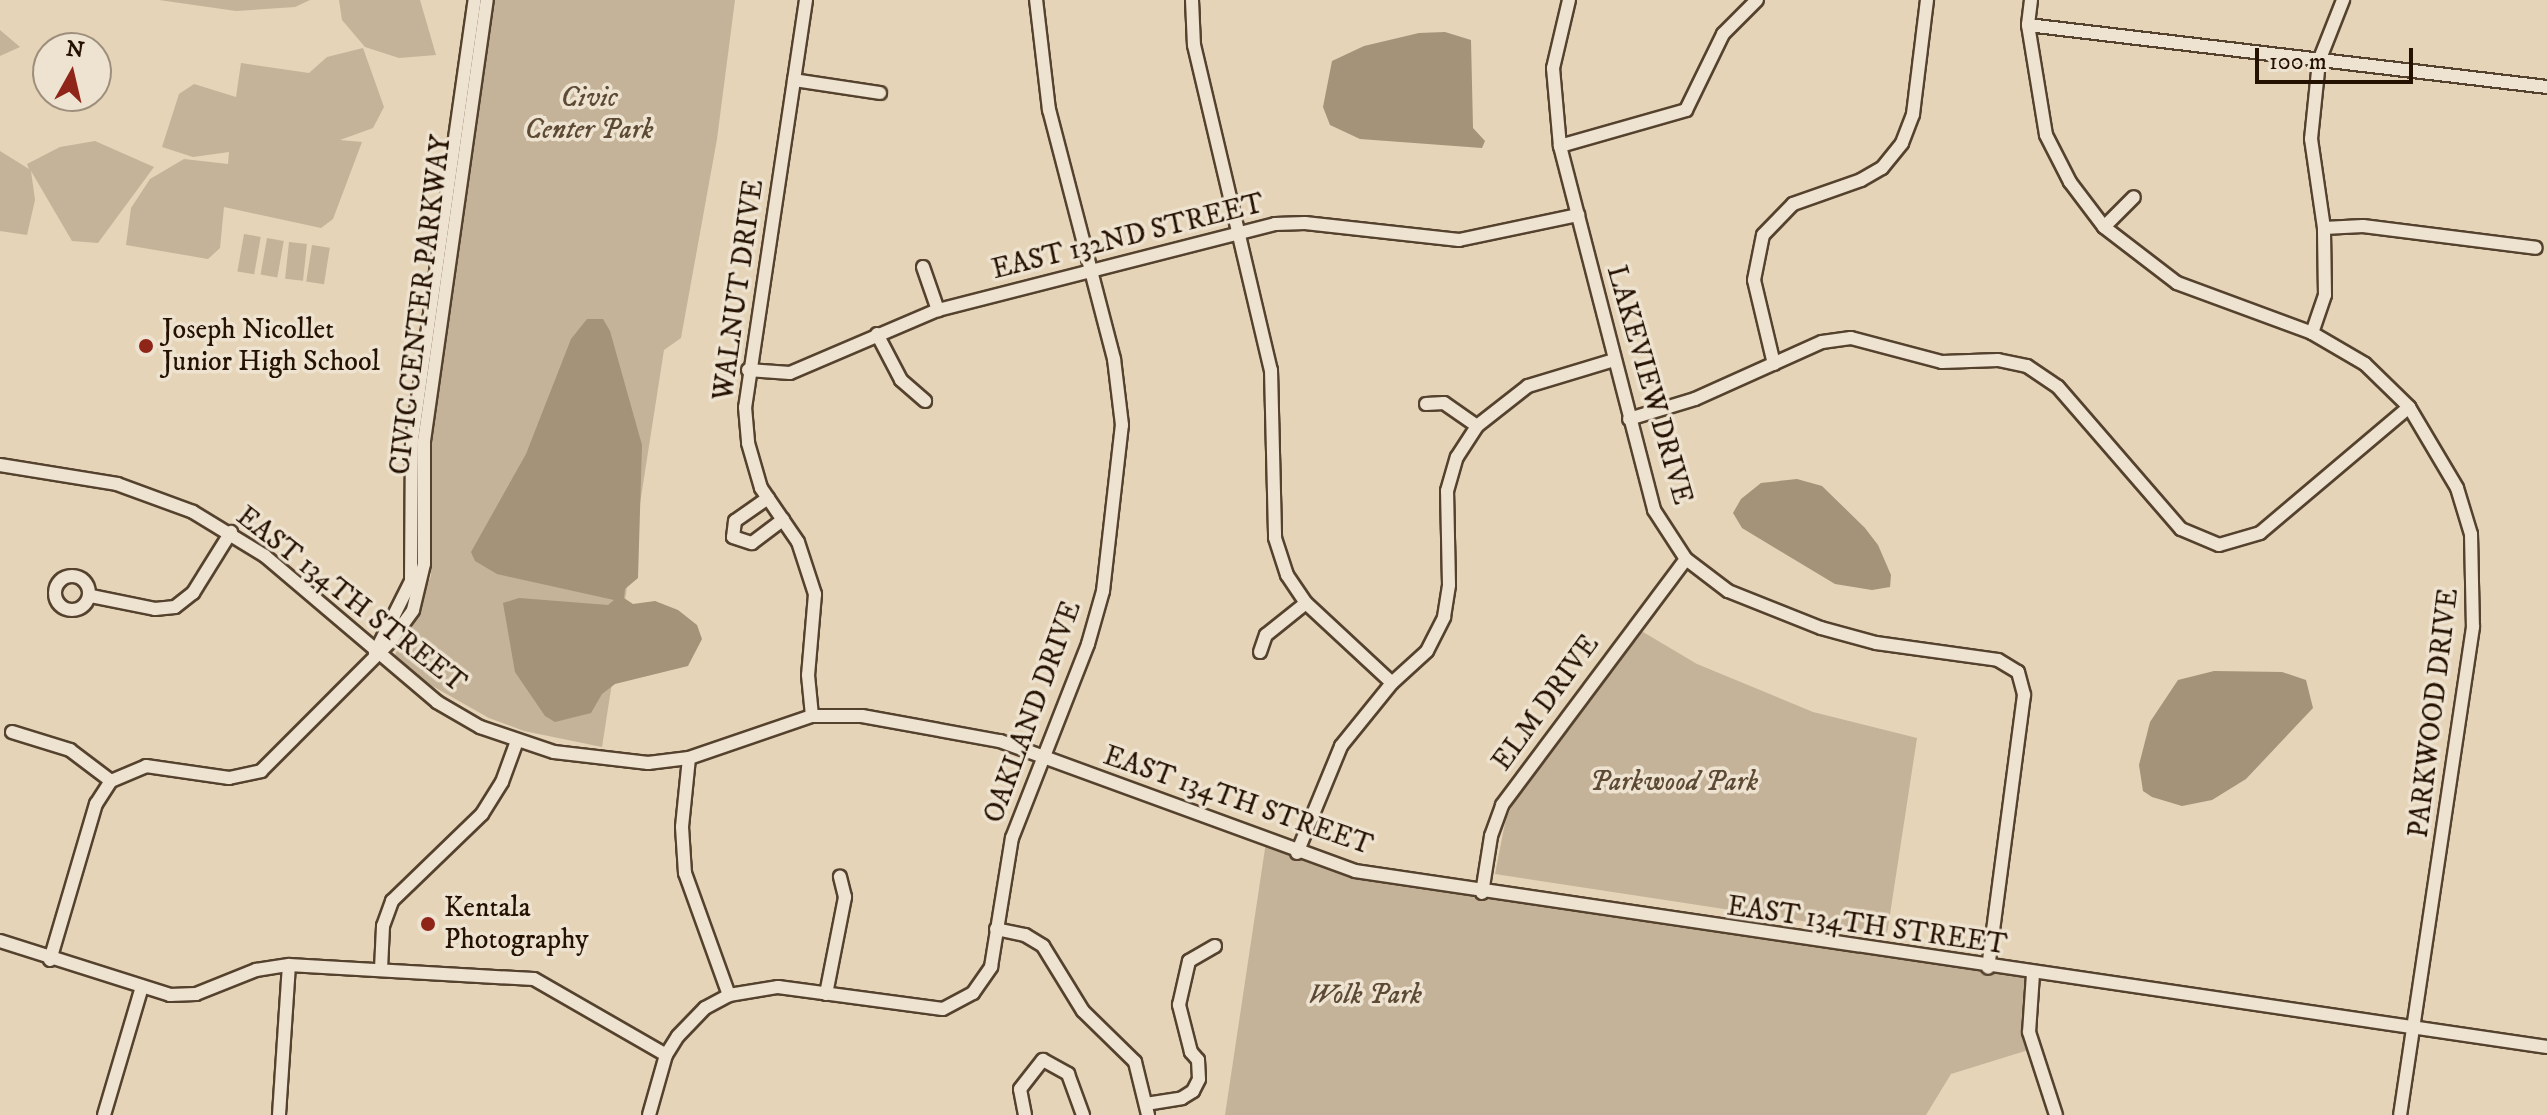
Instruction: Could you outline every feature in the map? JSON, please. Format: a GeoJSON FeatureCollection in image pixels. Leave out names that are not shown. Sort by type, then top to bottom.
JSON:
{"type":"FeatureCollection","features":[{"type":"Feature","properties":{"kind":"street","name":"CIVIC CENTER PARKWAY"},"geometry":{"type":"LineString","coordinates":[[375,653],[411,581],[412,440],[475,0]]}},
{"type":"Feature","properties":{"kind":"street","name":"CIVIC CENTER PARKWAY"},"geometry":{"type":"LineString","coordinates":[[375,653],[402,627],[422,583],[424,441],[487,0]]}},
{"type":"Feature","properties":{"kind":"street","name":"WALNUT DRIVE"},"geometry":{"type":"LineString","coordinates":[[806,0],[748,370],[748,443],[768,498],[809,567],[815,594],[808,675],[812,716]]}},
{"type":"Feature","properties":{"kind":"street","name":"OAKLAND DRIVE"},"geometry":{"type":"LineString","coordinates":[[649,1115],[666,1055],[689,1021],[729,995],[764,987],[921,1010],[958,1005],[973,993],[991,967],[1009,849],[1103,591],[1122,425],[1114,359],[1049,110],[1036,0]]}},
{"type":"Feature","properties":{"kind":"street"},"geometry":{"type":"LineString","coordinates":[[1192,0],[1194,45],[1241,231],[1271,370],[1275,538],[1287,575],[1306,603],[1392,683]]}},
{"type":"Feature","properties":{"kind":"street","name":"LAKEVIEW DRIVE"},"geometry":{"type":"LineString","coordinates":[[1569,0],[1553,68],[1560,146],[1654,510],[1686,559],[1728,591],[1821,628],[1876,643],[1998,660],[2018,672],[2024,695],[1988,968]]}},
{"type":"Feature","properties":{"kind":"street"},"geometry":{"type":"LineString","coordinates":[[1560,146],[1686,110],[1723,34],[1757,0]]}},
{"type":"Feature","properties":{"kind":"street"},"geometry":{"type":"LineString","coordinates":[[1774,364],[1754,280],[1763,235],[1793,204],[1861,180],[1882,168],[1902,143],[1913,114],[1927,0]]}},
{"type":"Feature","properties":{"kind":"street","name":"PARKWOOD DRIVE"},"geometry":{"type":"LineString","coordinates":[[2031,0],[2028,25],[2046,135],[2070,182],[2104,227],[2177,283],[2312,333],[2365,364],[2409,407],[2457,488],[2471,534],[2476,583],[2416,1028],[2400,1115]]}},
{"type":"Feature","properties":{"kind":"street"},"geometry":{"type":"LineString","coordinates":[[2312,333],[2325,295],[2324,228],[2311,139],[2319,61],[2343,0]]}},
{"type":"Feature","properties":{"kind":"street"},"geometry":{"type":"LineString","coordinates":[[2028,25],[2547,87]]}},
{"type":"Feature","properties":{"kind":"street"},"geometry":{"type":"LineString","coordinates":[[794,80],[880,93]]}},
{"type":"Feature","properties":{"kind":"street"},"geometry":{"type":"LineString","coordinates":[[2104,227],[2134,197]]}},
{"type":"Feature","properties":{"kind":"street","name":"EAST 132ND STREET"},"geometry":{"type":"LineString","coordinates":[[748,370],[790,373],[938,310],[1241,231],[1305,223],[1459,240],[1578,215]]}},
{"type":"Feature","properties":{"kind":"street"},"geometry":{"type":"LineString","coordinates":[[2324,228],[2363,226],[2536,248]]}},
{"type":"Feature","properties":{"kind":"street"},"geometry":{"type":"LineString","coordinates":[[923,267],[938,310]]}},
{"type":"Feature","properties":{"kind":"street"},"geometry":{"type":"LineString","coordinates":[[877,334],[901,380],[925,401]]}},
{"type":"Feature","properties":{"kind":"street"},"geometry":{"type":"LineString","coordinates":[[1629,419],[1695,399],[1822,342],[1851,338],[1942,362],[1998,360],[2027,366],[2058,387],[2181,529],[2219,545],[2260,533],[2409,407]]}},
{"type":"Feature","properties":{"kind":"street"},"geometry":{"type":"LineString","coordinates":[[1297,853],[1341,746],[1392,683],[1427,651],[1444,617],[1449,585],[1447,491],[1457,457],[1477,426],[1528,386],[1614,360]]}},
{"type":"Feature","properties":{"kind":"street"},"geometry":{"type":"LineString","coordinates":[[1426,404],[1444,403],[1477,426]]}},
{"type":"Feature","properties":{"kind":"street","name":"EAST 134TH STREET"},"geometry":{"type":"LineString","coordinates":[[0,465],[129,487],[231,532],[375,653],[456,715],[517,741],[600,760],[689,758],[812,716],[862,716],[961,732],[1043,757],[1297,853],[1355,871],[1482,893],[1988,968],[2547,1047]]}},
{"type":"Feature","properties":{"kind":"street"},"geometry":{"type":"LineString","coordinates":[[768,498],[735,521],[733,537],[752,543],[783,520]]}},
{"type":"Feature","properties":{"kind":"street"},"geometry":{"type":"LineString","coordinates":[[91,596],[155,609],[175,607],[193,593],[231,532]]}},
{"type":"Feature","properties":{"kind":"street","name":"ELM DRIVE"},"geometry":{"type":"LineString","coordinates":[[1482,893],[1491,836],[1502,805],[1686,559]]}},
{"type":"Feature","properties":{"kind":"street"},"geometry":{"type":"LineString","coordinates":[[1260,652],[1266,635],[1306,603]]}},
{"type":"Feature","properties":{"kind":"street"},"geometry":{"type":"LineString","coordinates":[[50,960],[96,804],[111,781],[146,766],[229,778],[261,771],[281,757],[375,653]]}},
{"type":"Feature","properties":{"kind":"street"},"geometry":{"type":"LineString","coordinates":[[12,732],[70,750],[111,781]]}},
{"type":"Feature","properties":{"kind":"street"},"geometry":{"type":"LineString","coordinates":[[381,969],[383,926],[392,901],[482,814],[502,782],[517,741]]}},
{"type":"Feature","properties":{"kind":"street"},"geometry":{"type":"LineString","coordinates":[[689,758],[682,827],[685,873],[729,995]]}},
{"type":"Feature","properties":{"kind":"street"},"geometry":{"type":"LineString","coordinates":[[826,994],[845,897],[840,877]]}},
{"type":"Feature","properties":{"kind":"street"},"geometry":{"type":"LineString","coordinates":[[996,929],[1025,935],[1043,946],[1083,1011],[1135,1062],[1147,1110],[1182,1098],[1193,1091],[1199,1079],[1179,1005],[1189,961],[1215,946]]}},
{"type":"Feature","properties":{"kind":"street"},"geometry":{"type":"LineString","coordinates":[[0,941],[50,960],[170,995],[196,994],[256,970],[289,965],[534,979],[666,1055]]}},
{"type":"Feature","properties":{"kind":"street"},"geometry":{"type":"LineString","coordinates":[[279,1115],[289,965]]}},
{"type":"Feature","properties":{"kind":"street"},"geometry":{"type":"LineString","coordinates":[[2033,974],[2029,1032],[2056,1115]]}},
{"type":"Feature","properties":{"kind":"street"},"geometry":{"type":"LineString","coordinates":[[104,1115],[142,987]]}},
{"type":"Feature","properties":{"kind":"street"},"geometry":{"type":"LineString","coordinates":[[1025,1115],[1020,1089],[1043,1060],[1068,1074],[1083,1115]]}},
{"type":"Feature","properties":{"kind":"green space"},"geometry":{"type":"Polygon","coordinates":[[[159,0],[310,0],[295,7],[236,11],[159,0]]]}},
{"type":"Feature","properties":{"kind":"green space"},"geometry":{"type":"Polygon","coordinates":[[[339,0],[420,0],[436,55],[399,58],[365,47],[342,20],[339,0]]]}},
{"type":"Feature","properties":{"kind":"green space","name":"Civic Center Park"},"geometry":{"type":"Polygon","coordinates":[[[493,0],[735,0],[717,139],[681,338],[664,350],[602,747],[524,731],[489,718],[420,679],[395,655],[431,576],[430,449],[493,0]]]}},
{"type":"Feature","properties":{"kind":"green space"},"geometry":{"type":"Polygon","coordinates":[[[0,30],[20,47],[0,56],[0,30]]]}},
{"type":"Feature","properties":{"kind":"green space"},"geometry":{"type":"Polygon","coordinates":[[[363,48],[384,107],[373,128],[340,140],[362,142],[333,219],[321,228],[224,207],[220,248],[208,259],[126,245],[131,208],[150,179],[184,159],[228,164],[229,152],[193,157],[162,147],[179,94],[194,84],[236,97],[241,63],[309,73],[327,57],[363,48]]]}},
{"type":"Feature","properties":{"kind":"green space"},"geometry":{"type":"Polygon","coordinates":[[[95,141],[154,167],[98,243],[72,241],[31,171],[35,200],[27,235],[0,231],[0,151],[29,169],[27,164],[60,147],[95,141]]]}},
{"type":"Feature","properties":{"kind":"green space"},"geometry":{"type":"Polygon","coordinates":[[[244,234],[261,237],[254,274],[237,271],[244,234]]]}},
{"type":"Feature","properties":{"kind":"green space"},"geometry":{"type":"Polygon","coordinates":[[[267,238],[284,241],[277,277],[261,274],[267,238]]]}},
{"type":"Feature","properties":{"kind":"green space"},"geometry":{"type":"Polygon","coordinates":[[[289,242],[307,244],[303,281],[285,279],[289,242]]]}},
{"type":"Feature","properties":{"kind":"green space"},"geometry":{"type":"Polygon","coordinates":[[[312,245],[330,248],[324,284],[306,282],[312,245]]]}},
{"type":"Feature","properties":{"kind":"green space","name":"Parkwood Park"},"geometry":{"type":"Polygon","coordinates":[[[1638,629],[1697,664],[1813,712],[1917,738],[1887,934],[1495,874],[1506,818],[1521,788],[1638,629]]]}},
{"type":"Feature","properties":{"kind":"green space","name":"Wolk Park"},"geometry":{"type":"Polygon","coordinates":[[[1266,842],[1355,871],[2033,974],[2035,1048],[1951,1074],[1926,1115],[1225,1115],[1266,842]]]}},
{"type":"Feature","properties":{"kind":"shaded area"},"geometry":{"type":"Polygon","coordinates":[[[1445,32],[1471,40],[1473,128],[1485,141],[1482,148],[1360,139],[1330,125],[1323,107],[1332,61],[1364,46],[1419,33],[1445,32]]]}},
{"type":"Feature","properties":{"kind":"shaded area"},"geometry":{"type":"Polygon","coordinates":[[[587,319],[603,319],[610,331],[642,445],[638,578],[625,589],[624,598],[633,604],[655,601],[678,610],[697,625],[702,639],[688,666],[615,684],[602,694],[591,713],[555,722],[545,716],[515,672],[503,603],[519,598],[608,605],[614,600],[497,574],[475,561],[471,552],[526,454],[571,339],[587,319]]]}},
{"type":"Feature","properties":{"kind":"shaded area"},"geometry":{"type":"Polygon","coordinates":[[[1797,479],[1822,486],[1865,528],[1878,545],[1891,575],[1890,587],[1872,590],[1835,584],[1742,528],[1733,513],[1741,499],[1761,483],[1797,479]]]}},
{"type":"Feature","properties":{"kind":"shaded area"},"geometry":{"type":"Polygon","coordinates":[[[2214,671],[2282,672],[2306,680],[2313,708],[2246,779],[2212,800],[2182,806],[2152,797],[2143,791],[2139,765],[2150,722],[2178,680],[2214,671]]]}},
{"type":"Feature","properties":{"kind":"place","name":"Joseph Nicollet Junior High School"},"geometry":{"type":"Point","coordinates":[146,346]}},
{"type":"Feature","properties":{"kind":"place","name":"Kentala Photography"},"geometry":{"type":"Point","coordinates":[428,924]}}]}
